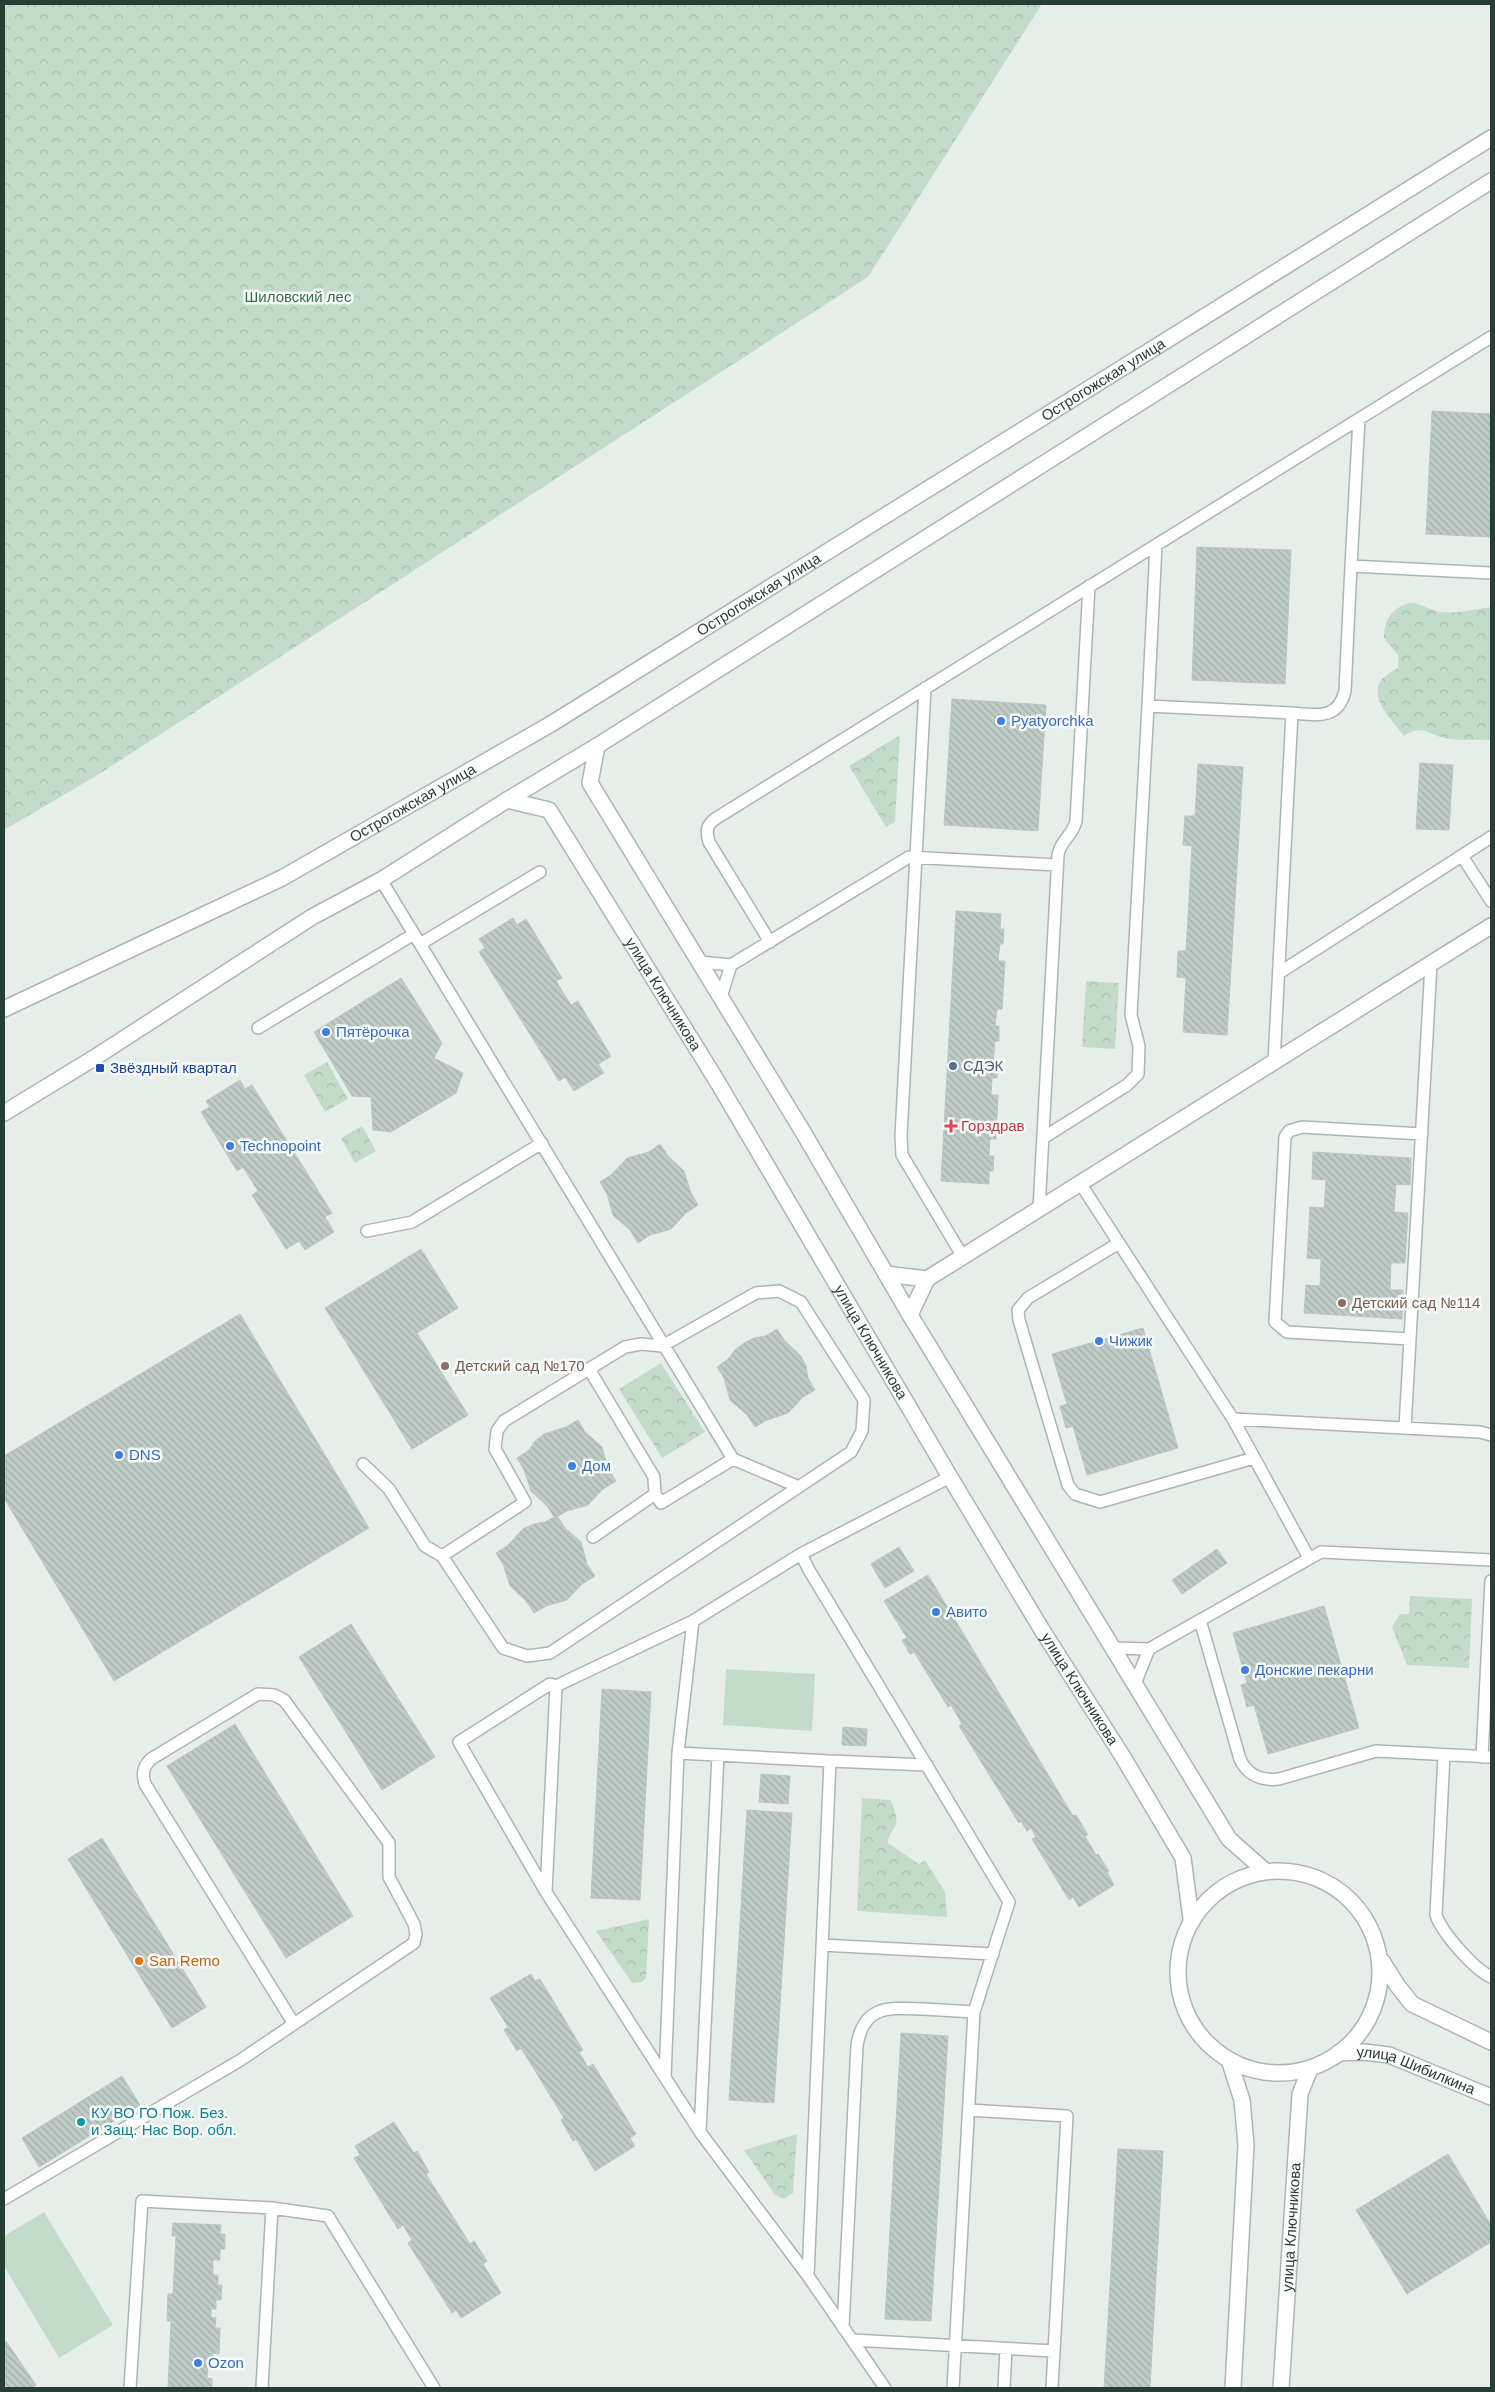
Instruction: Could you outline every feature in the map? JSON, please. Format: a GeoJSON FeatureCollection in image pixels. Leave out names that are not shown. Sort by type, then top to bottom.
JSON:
{"type":"FeatureCollection","features":[{"type":"Feature","properties":{"kind":"street","name":"Острогожская улица"},"geometry":{"type":"LineString","coordinates":[[4,1009],[282,878],[551,724],[1491,138]]}},
{"type":"Feature","properties":{"kind":"street"},"geometry":{"type":"LineString","coordinates":[[4,1113],[94,1058],[312,917],[381,880],[507,800],[597,746],[1491,181]]}},
{"type":"Feature","properties":{"kind":"street"},"geometry":{"type":"LineString","coordinates":[[597,746],[590,783],[804,1132],[910,1315],[1229,1839],[1264,1870]]}},
{"type":"Feature","properties":{"kind":"street","name":"улица Ключникова"},"geometry":{"type":"LineString","coordinates":[[507,800],[549,810],[716,1081],[1042,1630],[1123,1757],[1183,1858],[1191,1919]]}},
{"type":"Feature","properties":{"kind":"street"},"geometry":{"type":"LineString","coordinates":[[910,1315],[927,1279],[1491,926]]}},
{"type":"Feature","properties":{"kind":"street"},"geometry":{"type":"LineString","coordinates":[[886,1274],[927,1279]]}},
{"type":"Feature","properties":{"kind":"street"},"geometry":{"type":"LineString","coordinates":[[1233,2388],[1246,2145],[1242,2100],[1230,2063],[1194,2028],[1180,2001],[1177,1974],[1178,1946],[1191,1919],[1204,1904],[1229,1883],[1264,1870],[1295,1872],[1329,1884],[1352,1901],[1369,1925],[1381,1960],[1396,1985],[1412,2004],[1491,2042]]}},
{"type":"Feature","properties":{"kind":"street"},"geometry":{"type":"LineString","coordinates":[[1230,2063],[1277,2071],[1310,2069],[1338,2053],[1362,2031],[1372,2017],[1379,1996],[1381,1960]]}},
{"type":"Feature","properties":{"kind":"street","name":"улица Шибилкина"},"geometry":{"type":"LineString","coordinates":[[1338,2053],[1364,2052],[1389,2055],[1491,2097]]}},
{"type":"Feature","properties":{"kind":"street","name":"улица Ключникова"},"geometry":{"type":"LineString","coordinates":[[1281,2388],[1300,2094],[1310,2069]]}},
{"type":"Feature","properties":{"kind":"lane"},"geometry":{"type":"LineString","coordinates":[[770,942],[709,842],[706,832],[708,825],[1491,337]]}},
{"type":"Feature","properties":{"kind":"lane"},"geometry":{"type":"LineString","coordinates":[[1148,706],[1317,715],[1333,711],[1342,704],[1345,691],[1359,419]]}},
{"type":"Feature","properties":{"kind":"lane"},"geometry":{"type":"LineString","coordinates":[[1043,1138],[1127,1085],[1138,1074],[1139,1046],[1131,1016],[1156,545]]}},
{"type":"Feature","properties":{"kind":"lane"},"geometry":{"type":"LineString","coordinates":[[1351,566],[1491,573]]}},
{"type":"Feature","properties":{"kind":"lane"},"geometry":{"type":"LineString","coordinates":[[1039,1209],[1057,865],[1059,846],[1074,829],[1076,821],[1089,586]]}},
{"type":"Feature","properties":{"kind":"lane"},"geometry":{"type":"LineString","coordinates":[[925,688],[902,1155],[963,1257]]}},
{"type":"Feature","properties":{"kind":"lane"},"geometry":{"type":"LineString","coordinates":[[1274,1062],[1292,714]]}},
{"type":"Feature","properties":{"kind":"lane"},"geometry":{"type":"LineString","coordinates":[[1279,973],[1491,837]]}},
{"type":"Feature","properties":{"kind":"lane"},"geometry":{"type":"LineString","coordinates":[[1462,856],[1491,901]]}},
{"type":"Feature","properties":{"kind":"lane"},"geometry":{"type":"LineString","coordinates":[[700,962],[732,965],[909,858],[1057,865]]}},
{"type":"Feature","properties":{"kind":"lane"},"geometry":{"type":"LineString","coordinates":[[420,944],[540,872]]}},
{"type":"Feature","properties":{"kind":"lane"},"geometry":{"type":"LineString","coordinates":[[381,880],[734,1459],[799,1487]]}},
{"type":"Feature","properties":{"kind":"lane"},"geometry":{"type":"LineString","coordinates":[[258,1028],[414,934]]}},
{"type":"Feature","properties":{"kind":"lane"},"geometry":{"type":"LineString","coordinates":[[1405,1428],[1431,964]]}},
{"type":"Feature","properties":{"kind":"lane"},"geometry":{"type":"LineString","coordinates":[[721,997],[732,965]]}},
{"type":"Feature","properties":{"kind":"lane"},"geometry":{"type":"LineString","coordinates":[[1410,1339],[1286,1332],[1275,1322],[1285,1137],[1289,1131],[1302,1127],[1422,1134]]}},
{"type":"Feature","properties":{"kind":"lane"},"geometry":{"type":"LineString","coordinates":[[367,1230],[412,1222],[542,1143]]}},
{"type":"Feature","properties":{"kind":"lane"},"geometry":{"type":"LineString","coordinates":[[1080,1184],[1233,1419],[1308,1558]]}},
{"type":"Feature","properties":{"kind":"lane"},"geometry":{"type":"LineString","coordinates":[[1119,1243],[1028,1298],[1018,1310],[1019,1320],[1068,1484],[1075,1494],[1100,1502],[1254,1458]]}},
{"type":"Feature","properties":{"kind":"lane"},"geometry":{"type":"LineString","coordinates":[[363,1464],[389,1489],[424,1546],[442,1556],[503,1648],[527,1656],[550,1653],[851,1452],[862,1431],[864,1400],[801,1302],[779,1291],[756,1293],[664,1345],[641,1344],[625,1347],[504,1421],[498,1431],[495,1449],[525,1502],[442,1556]]}},
{"type":"Feature","properties":{"kind":"lane"},"geometry":{"type":"LineString","coordinates":[[589,1369],[654,1477],[655,1494],[661,1503],[734,1459]]}},
{"type":"Feature","properties":{"kind":"lane"},"geometry":{"type":"LineString","coordinates":[[1233,1419],[1480,1432],[1491,1435]]}},
{"type":"Feature","properties":{"kind":"lane"},"geometry":{"type":"LineString","coordinates":[[885,2388],[808,2276],[700,2132],[546,1892],[459,1742],[550,1684],[556,1686],[693,1621],[801,1554],[950,1476]]}},
{"type":"Feature","properties":{"kind":"lane"},"geometry":{"type":"LineString","coordinates":[[593,1537],[655,1494]]}},
{"type":"Feature","properties":{"kind":"lane"},"geometry":{"type":"LineString","coordinates":[[1113,1648],[1149,1649],[1321,1552],[1491,1560]]}},
{"type":"Feature","properties":{"kind":"lane"},"geometry":{"type":"LineString","coordinates":[[801,1554],[1010,1902],[974,2012],[953,2388]]}},
{"type":"Feature","properties":{"kind":"lane"},"geometry":{"type":"LineString","coordinates":[[1200,1620],[1240,1759],[1244,1767],[1250,1772],[1269,1780],[1279,1780],[1376,1751],[1487,1757],[1491,1581]]}},
{"type":"Feature","properties":{"kind":"lane"},"geometry":{"type":"LineString","coordinates":[[666,2077],[678,1753],[693,1621]]}},
{"type":"Feature","properties":{"kind":"lane"},"geometry":{"type":"LineString","coordinates":[[1135,1684],[1149,1649]]}},
{"type":"Feature","properties":{"kind":"lane"},"geometry":{"type":"LineString","coordinates":[[546,1892],[556,1686]]}},
{"type":"Feature","properties":{"kind":"lane"},"geometry":{"type":"LineString","coordinates":[[4,2199],[239,2061],[408,1949],[414,1943],[416,1934],[414,1924],[389,1877],[389,1843],[284,1700],[274,1695],[258,1694],[151,1759],[145,1765],[142,1774],[145,1784],[294,2024]]}},
{"type":"Feature","properties":{"kind":"lane"},"geometry":{"type":"LineString","coordinates":[[678,1753],[927,1765]]}},
{"type":"Feature","properties":{"kind":"lane"},"geometry":{"type":"LineString","coordinates":[[700,2132],[718,1755]]}},
{"type":"Feature","properties":{"kind":"lane"},"geometry":{"type":"LineString","coordinates":[[1444,1755],[1436,1915],[1445,1931],[1482,1973],[1491,1977]]}},
{"type":"Feature","properties":{"kind":"lane"},"geometry":{"type":"LineString","coordinates":[[808,2276],[830,1761]]}},
{"type":"Feature","properties":{"kind":"lane"},"geometry":{"type":"LineString","coordinates":[[822,1945],[993,1954]]}},
{"type":"Feature","properties":{"kind":"lane"},"geometry":{"type":"LineString","coordinates":[[843,2328],[860,2030],[874,2014],[889,2008],[974,2012]]}},
{"type":"Feature","properties":{"kind":"lane"},"geometry":{"type":"LineString","coordinates":[[969,2110],[1067,2116],[1052,2388]]}},
{"type":"Feature","properties":{"kind":"lane"},"geometry":{"type":"LineString","coordinates":[[130,2388],[142,2201],[272,2208],[328,2216],[434,2388]]}},
{"type":"Feature","properties":{"kind":"lane"},"geometry":{"type":"LineString","coordinates":[[262,2388],[272,2208]]}},
{"type":"Feature","properties":{"kind":"lane"},"geometry":{"type":"LineString","coordinates":[[852,2340],[1054,2352]]}},
{"type":"Feature","properties":{"kind":"lane"},"geometry":{"type":"LineString","coordinates":[[1004,2388],[1006,2349]]}},
{"type":"Feature","properties":{"kind":"green space","name":"Шиловский лес"},"geometry":{"type":"Polygon","coordinates":[[[4,4],[1042,4],[868,277],[96,776],[4,830],[4,4]]]}},
{"type":"Feature","properties":{"kind":"green space"},"geometry":{"type":"Polygon","coordinates":[[[1411,603],[1441,612],[1460,612],[1491,607],[1491,740],[1449,739],[1420,730],[1410,732],[1404,736],[1384,709],[1379,700],[1380,683],[1386,675],[1398,668],[1398,655],[1384,638],[1384,631],[1390,615],[1399,607],[1411,603]]]}},
{"type":"Feature","properties":{"kind":"green space"},"geometry":{"type":"Polygon","coordinates":[[[900,735],[895,822],[886,827],[849,766],[900,735]]]}},
{"type":"Feature","properties":{"kind":"green space"},"geometry":{"type":"Polygon","coordinates":[[[1086,981],[1119,983],[1115,1049],[1082,1047],[1086,981]]]}},
{"type":"Feature","properties":{"kind":"green space"},"geometry":{"type":"Polygon","coordinates":[[[327,1062],[348,1099],[325,1112],[304,1075],[327,1062]]]}},
{"type":"Feature","properties":{"kind":"green space"},"geometry":{"type":"Polygon","coordinates":[[[362,1126],[376,1151],[355,1163],[341,1138],[362,1126]]]}},
{"type":"Feature","properties":{"kind":"green space"},"geometry":{"type":"Polygon","coordinates":[[[661,1363],[705,1432],[662,1458],[619,1389],[661,1363]]]}},
{"type":"Feature","properties":{"kind":"green space"},"geometry":{"type":"Polygon","coordinates":[[[1410,1596],[1472,1599],[1469,1668],[1407,1665],[1392,1627],[1400,1614],[1409,1614],[1410,1596]]]}},
{"type":"Feature","properties":{"kind":"green space"},"geometry":{"type":"Polygon","coordinates":[[[726,1669],[815,1674],[812,1731],[723,1725],[726,1669]]]}},
{"type":"Feature","properties":{"kind":"green space"},"geometry":{"type":"Polygon","coordinates":[[[862,1798],[891,1800],[896,1815],[896,1824],[888,1843],[919,1864],[925,1860],[945,1892],[947,1917],[857,1911],[862,1798]]]}},
{"type":"Feature","properties":{"kind":"green space"},"geometry":{"type":"Polygon","coordinates":[[[649,1919],[646,1978],[642,1982],[632,1983],[596,1931],[649,1919]]]}},
{"type":"Feature","properties":{"kind":"green space"},"geometry":{"type":"Polygon","coordinates":[[[797,2134],[793,2193],[784,2199],[775,2195],[744,2150],[797,2134]]]}},
{"type":"Feature","properties":{"kind":"green space"},"geometry":{"type":"Polygon","coordinates":[[[44,2212],[113,2325],[59,2358],[4,2266],[4,2236],[44,2212]]]}},
{"type":"Feature","properties":{"kind":"building"},"geometry":{"type":"Polygon","coordinates":[[[1432,411],[1491,414],[1491,537],[1426,534],[1432,411]]]}},
{"type":"Feature","properties":{"kind":"building"},"geometry":{"type":"Polygon","coordinates":[[[1197,547],[1291,550],[1285,684],[1192,680],[1197,547]]]}},
{"type":"Feature","properties":{"kind":"building"},"geometry":{"type":"Polygon","coordinates":[[[952,699],[1046,705],[1038,831],[944,825],[952,699]]]}},
{"type":"Feature","properties":{"kind":"building"},"geometry":{"type":"Polygon","coordinates":[[[1420,763],[1453,765],[1449,830],[1416,829],[1420,763]]]}},
{"type":"Feature","properties":{"kind":"building"},"geometry":{"type":"Polygon","coordinates":[[[1198,764],[1243,767],[1227,1035],[1183,1032],[1186,978],[1177,977],[1178,951],[1186,951],[1192,846],[1183,845],[1185,816],[1195,816],[1198,764]]]}},
{"type":"Feature","properties":{"kind":"building"},"geometry":{"type":"Polygon","coordinates":[[[956,911],[1001,914],[1000,929],[1004,929],[1003,944],[1000,944],[998,961],[1005,961],[1002,1009],[997,1009],[995,1026],[999,1026],[999,1041],[995,1041],[993,1064],[998,1064],[997,1078],[992,1078],[991,1095],[998,1095],[996,1139],[990,1139],[989,1156],[994,1156],[993,1171],[989,1171],[989,1184],[941,1181],[956,911]]]}},
{"type":"Feature","properties":{"kind":"building"},"geometry":{"type":"Polygon","coordinates":[[[513,918],[517,925],[526,919],[562,978],[556,981],[571,1005],[578,1001],[611,1056],[598,1064],[604,1073],[574,1091],[565,1077],[559,1081],[479,952],[485,948],[479,939],[513,918]]]}},
{"type":"Feature","properties":{"kind":"building"},"geometry":{"type":"Polygon","coordinates":[[[401,978],[442,1043],[434,1058],[463,1073],[456,1093],[391,1132],[373,1130],[371,1097],[352,1096],[314,1032],[401,978]]]}},
{"type":"Feature","properties":{"kind":"building"},"geometry":{"type":"Polygon","coordinates":[[[240,1080],[245,1089],[252,1085],[332,1213],[325,1217],[334,1232],[305,1250],[299,1241],[286,1249],[252,1195],[258,1191],[243,1167],[237,1171],[201,1112],[210,1107],[206,1101],[240,1080]]]}},
{"type":"Feature","properties":{"kind":"building"},"geometry":{"type":"Polygon","coordinates":[[[660,1144],[668,1156],[684,1171],[691,1193],[698,1205],[686,1213],[671,1229],[650,1235],[638,1243],[630,1230],[613,1215],[607,1194],[600,1182],[611,1175],[627,1158],[649,1152],[660,1144]]]}},
{"type":"Feature","properties":{"kind":"building"},"geometry":{"type":"Polygon","coordinates":[[[1313,1152],[1411,1158],[1410,1185],[1396,1184],[1394,1212],[1408,1213],[1405,1263],[1391,1263],[1390,1290],[1403,1290],[1402,1319],[1304,1313],[1306,1285],[1320,1286],[1321,1259],[1307,1258],[1310,1207],[1324,1208],[1326,1180],[1312,1179],[1313,1152]]]}},
{"type":"Feature","properties":{"kind":"building"},"geometry":{"type":"Polygon","coordinates":[[[421,1249],[458,1308],[417,1333],[468,1415],[412,1449],[325,1308],[421,1249]]]}},
{"type":"Feature","properties":{"kind":"building"},"geometry":{"type":"Polygon","coordinates":[[[240,1314],[369,1528],[114,1681],[4,1498],[4,1456],[240,1314]]]}},
{"type":"Feature","properties":{"kind":"building"},"geometry":{"type":"Polygon","coordinates":[[[1143,1328],[1178,1448],[1087,1475],[1073,1426],[1066,1428],[1060,1406],[1067,1404],[1052,1354],[1143,1328]]]}},
{"type":"Feature","properties":{"kind":"building"},"geometry":{"type":"Polygon","coordinates":[[[777,1329],[785,1341],[801,1356],[806,1366],[808,1378],[815,1390],[803,1397],[788,1413],[767,1420],[755,1427],[747,1415],[730,1400],[724,1378],[717,1367],[744,1343],[754,1338],[766,1336],[777,1329]]]}},
{"type":"Feature","properties":{"kind":"building"},"geometry":{"type":"Polygon","coordinates":[[[578,1420],[585,1432],[602,1447],[608,1469],[616,1481],[603,1489],[588,1505],[567,1511],[555,1518],[547,1506],[531,1491],[524,1470],[517,1458],[529,1450],[535,1441],[544,1434],[566,1427],[578,1420]]]}},
{"type":"Feature","properties":{"kind":"building"},"geometry":{"type":"Polygon","coordinates":[[[558,1517],[564,1527],[581,1542],[587,1564],[595,1576],[582,1584],[567,1600],[546,1606],[534,1613],[526,1601],[510,1586],[503,1564],[496,1553],[508,1545],[523,1529],[558,1517]]]}},
{"type":"Feature","properties":{"kind":"building"},"geometry":{"type":"Polygon","coordinates":[[[899,1547],[914,1571],[885,1588],[871,1564],[899,1547]]]}},
{"type":"Feature","properties":{"kind":"building"},"geometry":{"type":"Polygon","coordinates":[[[1217,1549],[1227,1563],[1182,1594],[1172,1580],[1217,1549]]]}},
{"type":"Feature","properties":{"kind":"building"},"geometry":{"type":"Polygon","coordinates":[[[928,1575],[1073,1816],[1076,1815],[1088,1835],[1085,1836],[1096,1855],[1098,1854],[1109,1871],[1107,1872],[1114,1885],[1079,1907],[1073,1897],[1069,1900],[1032,1839],[1036,1837],[1031,1828],[1027,1831],[1021,1821],[1019,1823],[959,1726],[962,1724],[951,1705],[948,1707],[914,1652],[910,1654],[902,1640],[907,1638],[884,1601],[928,1575]]]}},
{"type":"Feature","properties":{"kind":"building"},"geometry":{"type":"Polygon","coordinates":[[[1324,1606],[1359,1728],[1268,1754],[1254,1705],[1247,1707],[1241,1685],[1247,1683],[1233,1633],[1324,1606]]]}},
{"type":"Feature","properties":{"kind":"building"},"geometry":{"type":"Polygon","coordinates":[[[351,1624],[435,1757],[382,1790],[299,1657],[351,1624]]]}},
{"type":"Feature","properties":{"kind":"building"},"geometry":{"type":"Polygon","coordinates":[[[602,1689],[651,1692],[640,1900],[591,1898],[602,1689]]]}},
{"type":"Feature","properties":{"kind":"building"},"geometry":{"type":"Polygon","coordinates":[[[235,1724],[353,1916],[286,1958],[167,1766],[235,1724]]]}},
{"type":"Feature","properties":{"kind":"building"},"geometry":{"type":"Polygon","coordinates":[[[843,1727],[867,1729],[866,1746],[842,1745],[843,1727]]]}},
{"type":"Feature","properties":{"kind":"building"},"geometry":{"type":"Polygon","coordinates":[[[761,1774],[790,1776],[788,1804],[759,1802],[761,1774]]]}},
{"type":"Feature","properties":{"kind":"building"},"geometry":{"type":"Polygon","coordinates":[[[747,1810],[792,1813],[774,2103],[729,2100],[747,1810]]]}},
{"type":"Feature","properties":{"kind":"building"},"geometry":{"type":"Polygon","coordinates":[[[102,1838],[206,2007],[172,2028],[68,1859],[102,1838]]]}},
{"type":"Feature","properties":{"kind":"building"},"geometry":{"type":"Polygon","coordinates":[[[531,1974],[535,1981],[540,1979],[583,2050],[579,2052],[588,2067],[593,2064],[636,2134],[630,2138],[635,2146],[595,2171],[576,2139],[573,2141],[561,2120],[564,2118],[521,2048],[517,2051],[504,2030],[508,2027],[490,1998],[531,1974]]]}},
{"type":"Feature","properties":{"kind":"building"},"geometry":{"type":"Polygon","coordinates":[[[901,2033],[948,2036],[931,2321],[885,2319],[901,2033]]]}},
{"type":"Feature","properties":{"kind":"building","name":"КУ ВО ГО Пож. Без. и Защ. Нас Вор. обл."},"geometry":{"type":"Polygon","coordinates":[[[122,2076],[140,2105],[39,2167],[22,2138],[122,2076]]]}},
{"type":"Feature","properties":{"kind":"building"},"geometry":{"type":"Polygon","coordinates":[[[394,2122],[414,2153],[417,2151],[429,2172],[426,2174],[470,2244],[474,2241],[487,2261],[483,2264],[501,2293],[461,2318],[456,2310],[452,2313],[408,2243],[412,2240],[403,2225],[398,2229],[354,2158],[360,2155],[355,2146],[394,2122]]]}},
{"type":"Feature","properties":{"kind":"building"},"geometry":{"type":"Polygon","coordinates":[[[1118,2149],[1163,2151],[1150,2388],[1104,2388],[1118,2149]]]}},
{"type":"Feature","properties":{"kind":"building"},"geometry":{"type":"Polygon","coordinates":[[[1448,2154],[1491,2225],[1491,2242],[1407,2294],[1356,2210],[1448,2154]]]}},
{"type":"Feature","properties":{"kind":"building"},"geometry":{"type":"Polygon","coordinates":[[[173,2223],[221,2225],[220,2234],[225,2234],[225,2249],[220,2249],[220,2260],[213,2260],[213,2275],[218,2275],[218,2285],[222,2285],[221,2300],[216,2300],[216,2309],[211,2309],[211,2317],[216,2318],[215,2328],[220,2328],[219,2354],[213,2353],[213,2362],[208,2361],[207,2378],[212,2379],[212,2388],[168,2388],[171,2321],[167,2321],[168,2294],[173,2294],[176,2236],[172,2236],[173,2223]]]}},
{"type":"Feature","properties":{"kind":"building"},"geometry":{"type":"Polygon","coordinates":[[[6,2341],[36,2385],[32,2388],[4,2388],[4,2342],[6,2341]]]}},
{"type":"Feature","properties":{"kind":"place","name":"Pyatyorchka"},"geometry":{"type":"Point","coordinates":[1001,721]}},
{"type":"Feature","properties":{"kind":"place","name":"Пятёрочка"},"geometry":{"type":"Point","coordinates":[326,1032]}},
{"type":"Feature","properties":{"kind":"place","name":"СДЭК"},"geometry":{"type":"Point","coordinates":[953,1066]}},
{"type":"Feature","properties":{"kind":"place","name":"Звёздный квартал"},"geometry":{"type":"Point","coordinates":[100,1068]}},
{"type":"Feature","properties":{"kind":"place","name":"Горздрав"},"geometry":{"type":"Point","coordinates":[951,1126]}},
{"type":"Feature","properties":{"kind":"place","name":"Technopoint"},"geometry":{"type":"Point","coordinates":[230,1146]}},
{"type":"Feature","properties":{"kind":"place","name":"Детский сад №114"},"geometry":{"type":"Point","coordinates":[1342,1303]}},
{"type":"Feature","properties":{"kind":"place","name":"Чижик"},"geometry":{"type":"Point","coordinates":[1099,1341]}},
{"type":"Feature","properties":{"kind":"place","name":"Детский сад №170"},"geometry":{"type":"Point","coordinates":[445,1366]}},
{"type":"Feature","properties":{"kind":"place","name":"DNS"},"geometry":{"type":"Point","coordinates":[119,1455]}},
{"type":"Feature","properties":{"kind":"place","name":"Дом"},"geometry":{"type":"Point","coordinates":[572,1466]}},
{"type":"Feature","properties":{"kind":"place","name":"Авито"},"geometry":{"type":"Point","coordinates":[936,1612]}},
{"type":"Feature","properties":{"kind":"place","name":"Донские пекарни"},"geometry":{"type":"Point","coordinates":[1245,1670]}},
{"type":"Feature","properties":{"kind":"place","name":"San Remo"},"geometry":{"type":"Point","coordinates":[139,1961]}},
{"type":"Feature","properties":{"kind":"place","name":"КУ ВО ГО Пож. Без. и Защ. Нас Вор. обл."},"geometry":{"type":"Point","coordinates":[81,2122]}},
{"type":"Feature","properties":{"kind":"place","name":"Ozon"},"geometry":{"type":"Point","coordinates":[198,2363]}}]}
